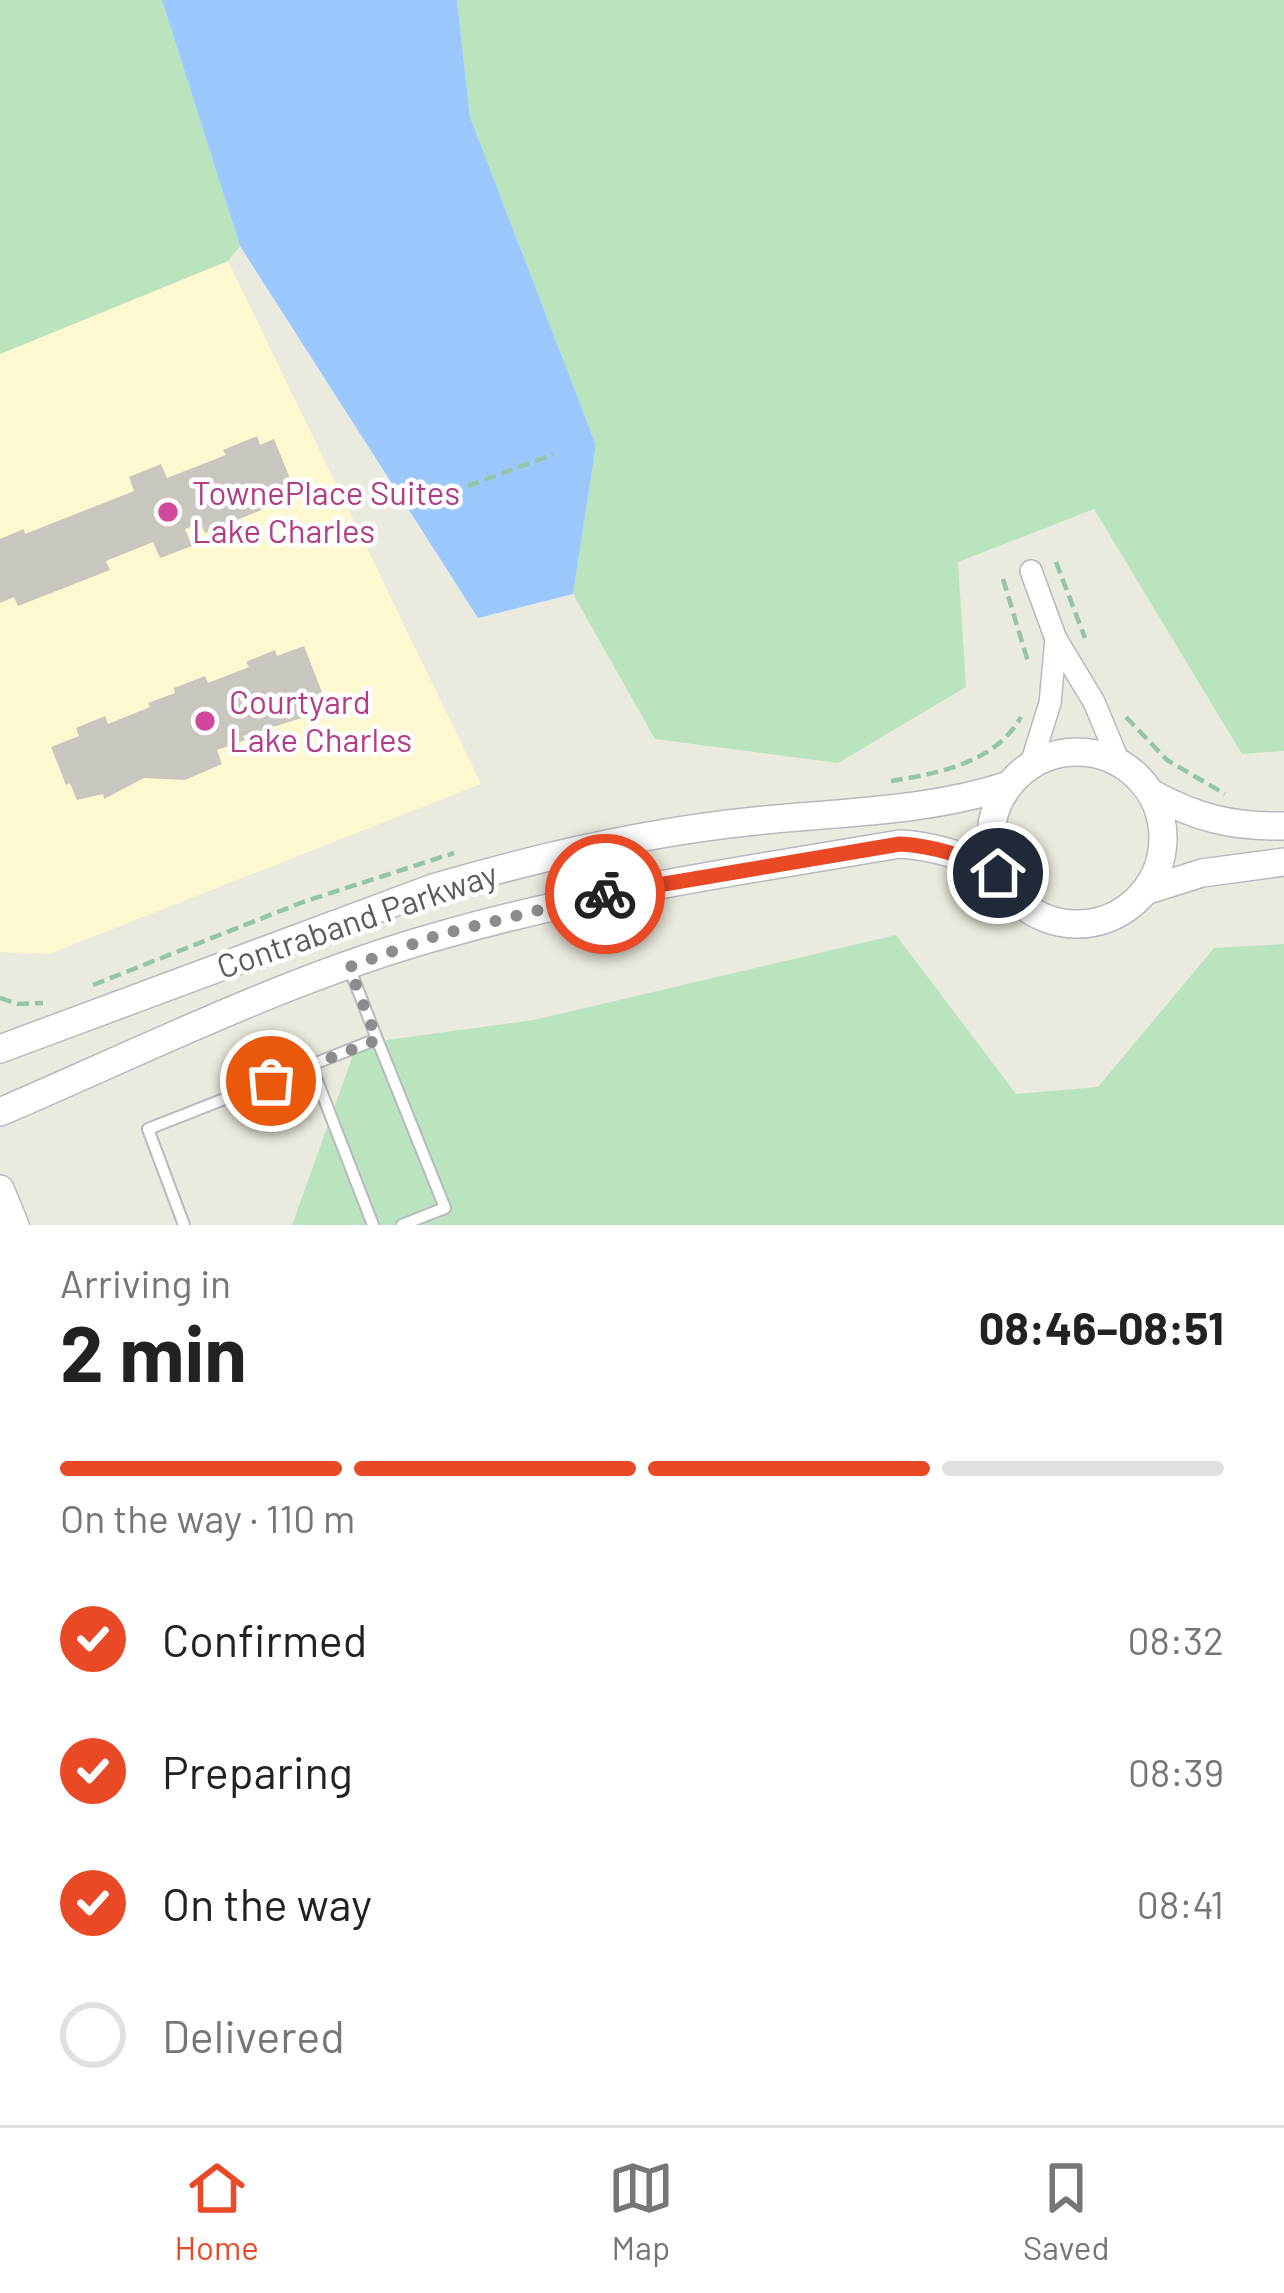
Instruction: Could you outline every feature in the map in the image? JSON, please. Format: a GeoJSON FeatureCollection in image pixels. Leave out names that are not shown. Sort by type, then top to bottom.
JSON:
{"type":"FeatureCollection","features":[{"type":"Feature","properties":{"kind":"street"},"geometry":{"type":"LineString","coordinates":[[1031,571],[1056,639],[1094,702],[1119,762],[1151,793],[1212,821],[1244,827],[1284,826]]}},
{"type":"Feature","properties":{"kind":"street"},"geometry":{"type":"LineString","coordinates":[[1031,764],[1050,703],[1056,639]]}},
{"type":"Feature","properties":{"kind":"street"},"geometry":{"type":"LineString","coordinates":[[1119,762],[1074,751],[1031,764],[1009,785],[992,819],[990,842],[998,873],[1018,902],[1037,915],[1081,924],[1123,911],[1145,890],[1162,858],[1164,835],[1151,793]]}},
{"type":"Feature","properties":{"kind":"street","name":"Contraband Parkway"},"geometry":{"type":"LineString","coordinates":[[0,1049],[476,875],[627,840],[750,821],[923,805],[1009,785]]}},
{"type":"Feature","properties":{"kind":"street","name":"Contraband Parkway"},"geometry":{"type":"LineString","coordinates":[[0,1112],[290,988],[438,935],[594,896],[900,844],[966,856],[998,873]]}},
{"type":"Feature","properties":{"kind":"street"},"geometry":{"type":"LineString","coordinates":[[1145,890],[1202,873],[1284,862]]}},
{"type":"Feature","properties":{"kind":"street"},"geometry":{"type":"LineString","coordinates":[[476,875],[488,923]]}},
{"type":"Feature","properties":{"kind":"street"},"geometry":{"type":"LineString","coordinates":[[0,1189],[15,1225]]}},
{"type":"Feature","properties":{"kind":"lane"},"geometry":{"type":"LineString","coordinates":[[349,967],[445,1208],[402,1225]]}},
{"type":"Feature","properties":{"kind":"lane"},"geometry":{"type":"LineString","coordinates":[[184,1225],[148,1129],[377,1040]]}},
{"type":"Feature","properties":{"kind":"lane"},"geometry":{"type":"LineString","coordinates":[[311,1065],[373,1225]]}},
{"type":"Feature","properties":{"kind":"path"},"geometry":{"type":"LineString","coordinates":[[417,505],[554,454]]}},
{"type":"Feature","properties":{"kind":"path"},"geometry":{"type":"LineString","coordinates":[[1056,562],[1091,655]]}},
{"type":"Feature","properties":{"kind":"path"},"geometry":{"type":"LineString","coordinates":[[1124,714],[1167,760],[1209,787],[1241,798]]}},
{"type":"Feature","properties":{"kind":"shaded area"},"geometry":{"type":"Polygon","coordinates":[[[228,261],[481,784],[49,954],[0,952],[0,354],[228,261]]]}},
{"type":"Feature","properties":{"kind":"green space"},"geometry":{"type":"Polygon","coordinates":[[[0,0],[162,0],[240,246],[228,261],[0,354],[0,0]]]}},
{"type":"Feature","properties":{"kind":"green space"},"geometry":{"type":"Polygon","coordinates":[[[457,0],[1284,0],[1284,751],[1242,754],[1094,509],[958,562],[966,687],[838,763],[655,739],[573,594],[596,445],[470,117],[457,0]]]}},
{"type":"Feature","properties":{"kind":"green space"},"geometry":{"type":"Polygon","coordinates":[[[896,935],[1016,1094],[1098,1087],[1214,948],[1284,944],[1284,1225],[292,1225],[357,1044],[534,1020],[896,935]]]}},
{"type":"Feature","properties":{"kind":"water"},"geometry":{"type":"Polygon","coordinates":[[[162,0],[457,0],[470,117],[596,445],[573,594],[478,618],[240,246],[162,0]]]}},
{"type":"Feature","properties":{"kind":"building","name":"TownePlace Suites Lake Charles"},"geometry":{"type":"Polygon","coordinates":[[[257,436],[260,445],[274,439],[293,486],[277,492],[281,502],[205,533],[201,523],[185,529],[192,546],[160,558],[153,542],[106,561],[110,570],[18,606],[14,597],[0,603],[0,539],[24,529],[25,534],[134,491],[129,477],[161,464],[167,478],[226,455],[223,450],[257,436]]]}},
{"type":"Feature","properties":{"kind":"building","name":"Courtyard Lake Charles"},"geometry":{"type":"Polygon","coordinates":[[[304,646],[325,700],[300,714],[302,718],[243,736],[245,740],[217,750],[222,764],[185,780],[144,778],[104,799],[103,794],[77,800],[70,783],[66,785],[51,747],[79,736],[76,728],[105,716],[108,724],[150,707],[148,703],[175,693],[174,688],[205,676],[208,683],[249,667],[246,662],[275,650],[277,656],[304,646]]]}},
{"type":"Feature","properties":{"kind":"way so far"},"geometry":{"type":"LineString","coordinates":[[271,1081],[377,1040],[349,967],[438,935],[605,894]]}},
{"type":"Feature","properties":{"kind":"place","name":"TownePlace Suites Lake Charles"},"geometry":{"type":"Point","coordinates":[168,512]}},
{"type":"Feature","properties":{"kind":"place","name":"Courtyard Lake Charles"},"geometry":{"type":"Point","coordinates":[205,721]}},
{"type":"Feature","properties":{"kind":"route"},"geometry":{"type":"LineString","coordinates":[[605,894],[900,844],[966,856],[998,873]]}}]}
